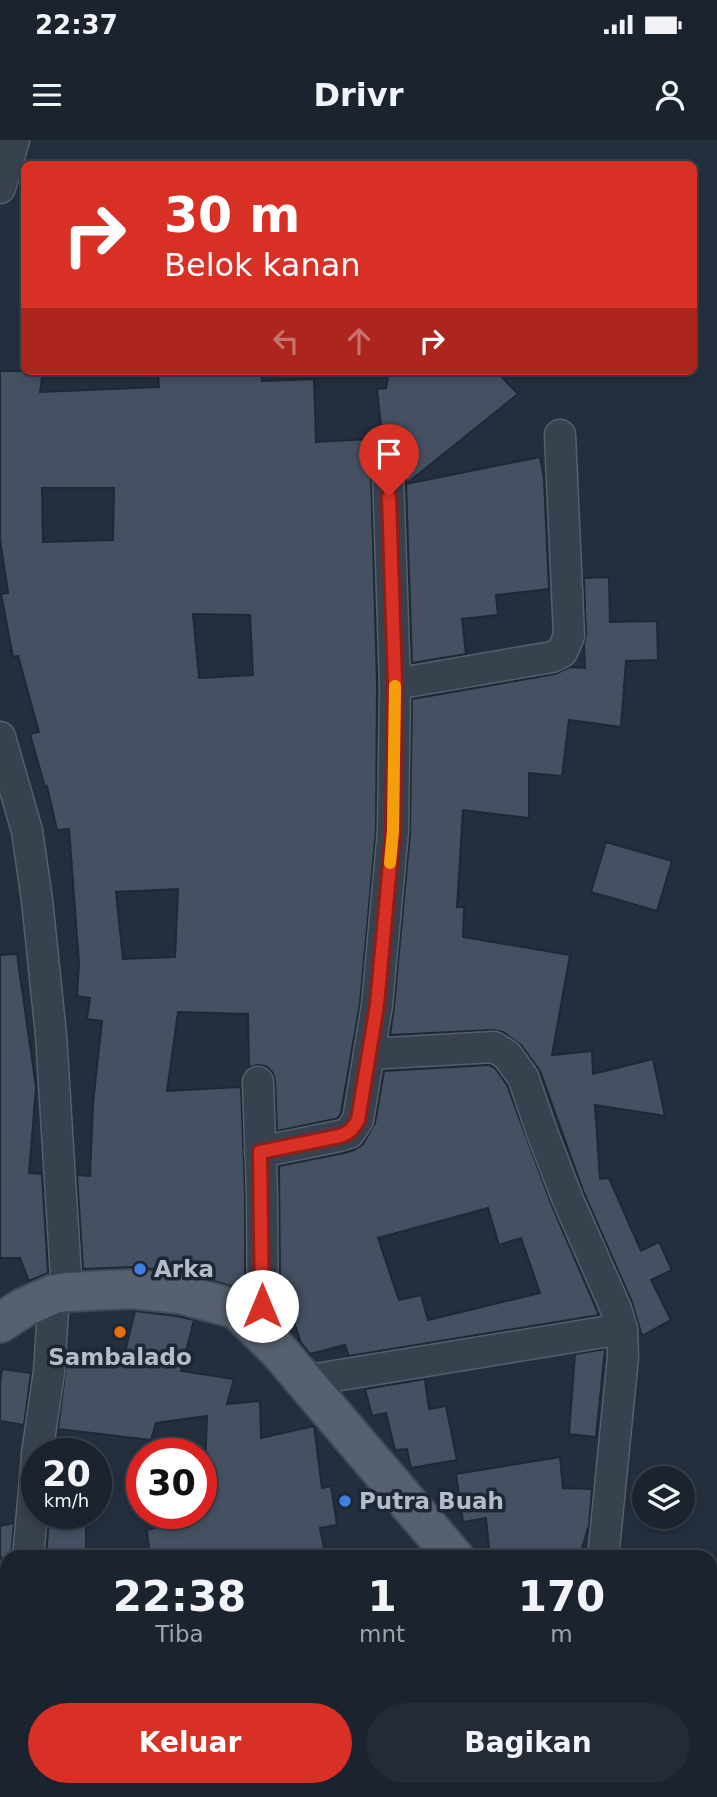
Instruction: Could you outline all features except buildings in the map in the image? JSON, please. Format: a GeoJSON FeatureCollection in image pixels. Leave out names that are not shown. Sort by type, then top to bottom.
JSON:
{"type":"FeatureCollection","features":[{"type":"Feature","properties":{"kind":"main road"},"geometry":{"type":"LineString","coordinates":[[0,1323],[23,1308],[60,1293],[132,1289],[180,1294],[236,1309],[263,1334],[448,1550]]}},
{"type":"Feature","properties":{"kind":"street"},"geometry":{"type":"LineString","coordinates":[[0,188],[14,140]]}},
{"type":"Feature","properties":{"kind":"street"},"geometry":{"type":"LineString","coordinates":[[395,684],[552,657],[562,652],[569,636],[560,435]]}},
{"type":"Feature","properties":{"kind":"street"},"geometry":{"type":"LineString","coordinates":[[260,1152],[349,1133],[358,1120],[377,1005],[393,831],[395,684],[387,442]]}},
{"type":"Feature","properties":{"kind":"street"},"geometry":{"type":"LineString","coordinates":[[0,737],[27,831],[51,1035],[60,1293],[40,1438]]}},
{"type":"Feature","properties":{"kind":"street"},"geometry":{"type":"LineString","coordinates":[[369,1054],[494,1047],[507,1055],[523,1077],[551,1157],[616,1309],[621,1329],[623,1357],[604,1550]]}},
{"type":"Feature","properties":{"kind":"street"},"geometry":{"type":"LineString","coordinates":[[258,1082],[263,1334]]}},
{"type":"Feature","properties":{"kind":"street"},"geometry":{"type":"LineString","coordinates":[[304,1381],[621,1329]]}},
{"type":"Feature","properties":{"kind":"street"},"geometry":{"type":"LineString","coordinates":[[29,1550],[31,1529]]}},
{"type":"Feature","properties":{"kind":"slow traffic"},"geometry":{"type":"LineString","coordinates":[[390,863],[395,686]]}},
{"type":"Feature","properties":{"kind":"place","name":"Arka"},"geometry":{"type":"Point","coordinates":[140,1269]}},
{"type":"Feature","properties":{"kind":"place","name":"Sambalado"},"geometry":{"type":"Point","coordinates":[120,1332]}},
{"type":"Feature","properties":{"kind":"place","name":"Putra Buah"},"geometry":{"type":"Point","coordinates":[345,1501]}},
{"type":"Feature","properties":{"kind":"route"},"geometry":{"type":"LineString","coordinates":[[262,1306],[260,1152],[349,1133],[358,1120],[377,1005],[393,831],[395,684],[389,496]]}}]}
